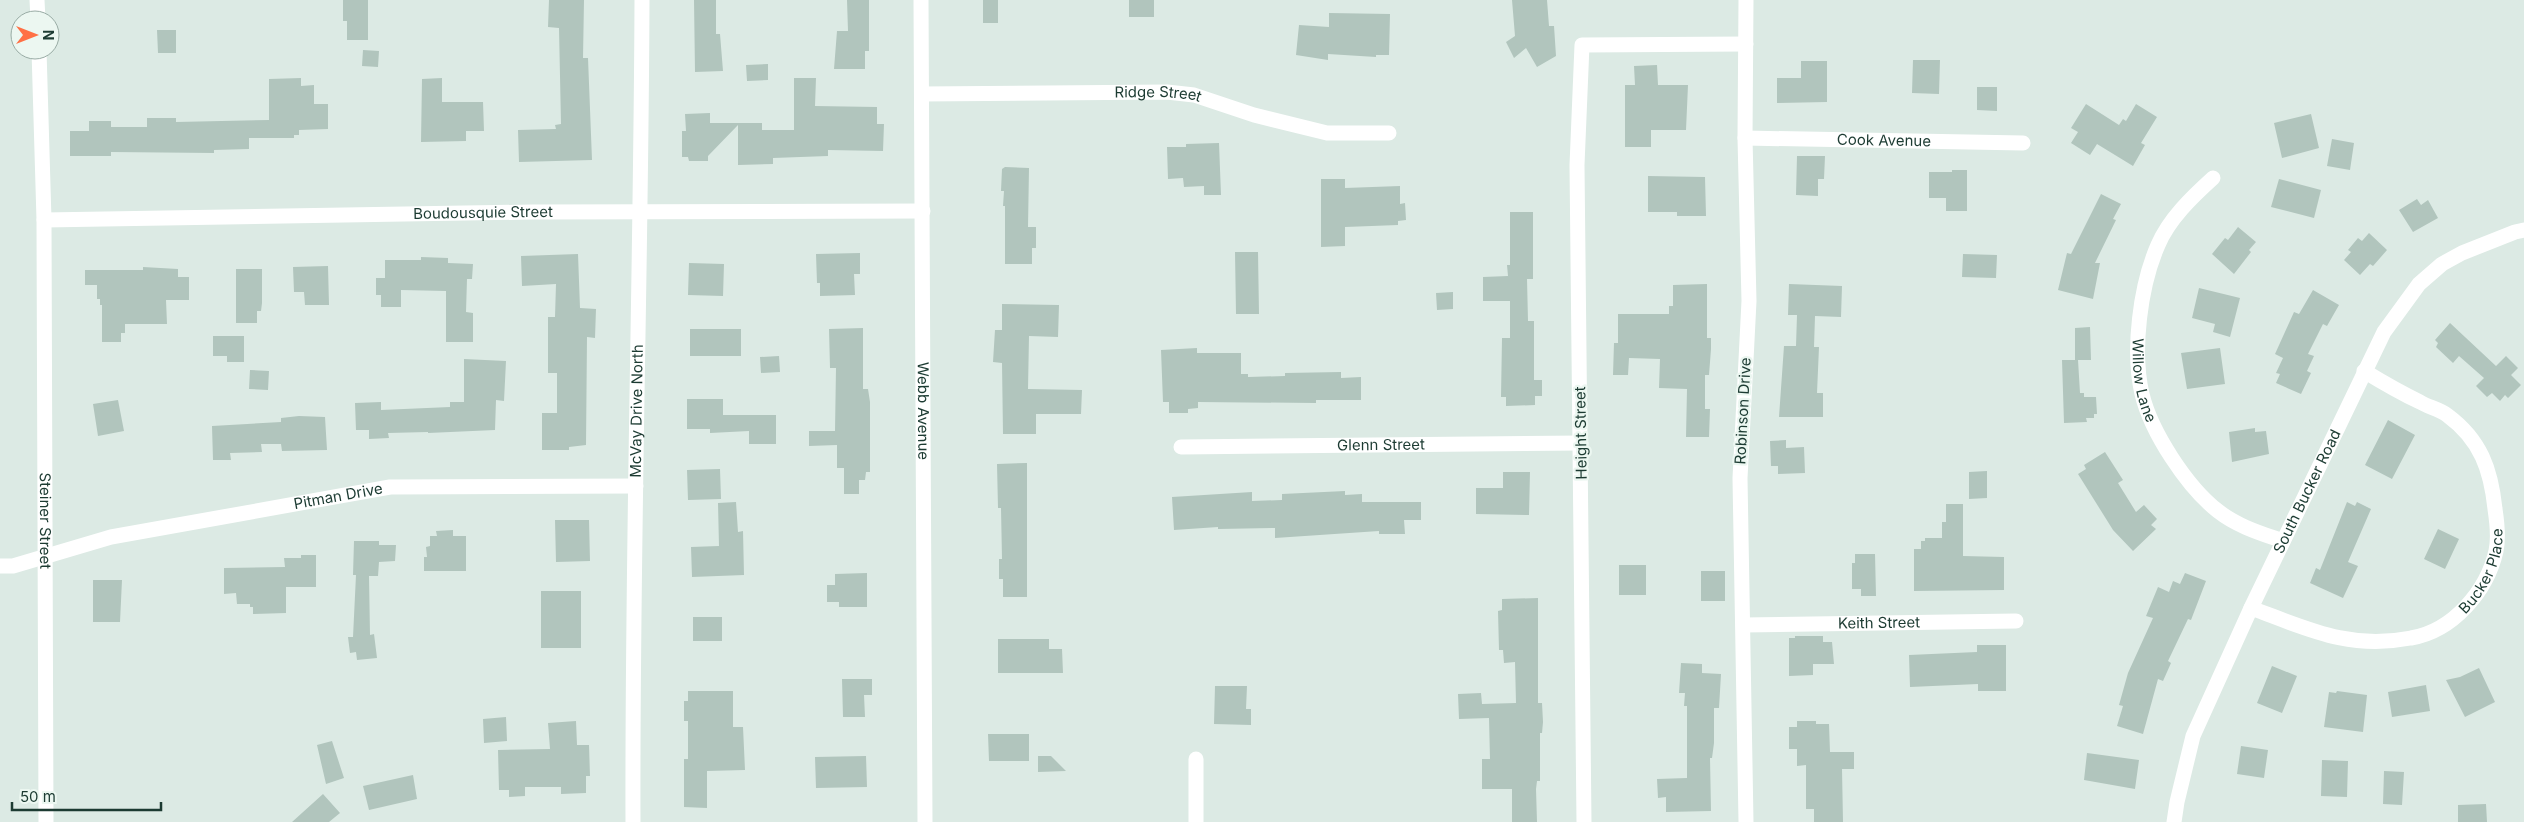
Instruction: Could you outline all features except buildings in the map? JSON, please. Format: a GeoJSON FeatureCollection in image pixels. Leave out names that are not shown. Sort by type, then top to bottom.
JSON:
{"type":"FeatureCollection","features":[{"type":"Feature","properties":{"kind":"street","name":"McVay Drive North"},"geometry":{"type":"LineString","coordinates":[[633,822],[642,0]]}},
{"type":"Feature","properties":{"kind":"street","name":"Webb Avenue"},"geometry":{"type":"LineString","coordinates":[[920,0],[923,211],[925,822]]}},
{"type":"Feature","properties":{"kind":"street","name":"Robinson Drive"},"geometry":{"type":"LineString","coordinates":[[1746,0],[1745,138],[1749,301],[1740,478],[1746,822]]}},
{"type":"Feature","properties":{"kind":"street","name":"Height Street"},"geometry":{"type":"LineString","coordinates":[[1584,822],[1577,165],[1582,45],[1746,44]]}},
{"type":"Feature","properties":{"kind":"street","name":"Steiner Street"},"geometry":{"type":"LineString","coordinates":[[39,60],[44,220],[46,822]]}},
{"type":"Feature","properties":{"kind":"street","name":"Ridge Street"},"geometry":{"type":"LineString","coordinates":[[922,94],[1167,92],[1194,95],[1254,116],[1328,133],[1390,133]]}},
{"type":"Feature","properties":{"kind":"street","name":"Cook Avenue"},"geometry":{"type":"LineString","coordinates":[[1745,138],[2023,143]]}},
{"type":"Feature","properties":{"kind":"street","name":"Willow Lane"},"geometry":{"type":"LineString","coordinates":[[2213,178],[2188,201],[2158,244],[2145,283],[2138,350],[2142,395],[2158,435],[2192,486],[2218,511],[2246,528],[2282,542]]}},
{"type":"Feature","properties":{"kind":"street","name":"Boudousquie Street"},"geometry":{"type":"LineString","coordinates":[[44,220],[641,212],[923,211]]}},
{"type":"Feature","properties":{"kind":"street","name":"South Bucker Road"},"geometry":{"type":"LineString","coordinates":[[2174,822],[2177,802],[2194,736],[2282,542],[2384,332],[2419,284],[2442,264],[2515,232],[2524,230]]}},
{"type":"Feature","properties":{"kind":"street","name":"Bucker Place"},"geometry":{"type":"LineString","coordinates":[[2251,608],[2325,636],[2358,642],[2383,642],[2414,638],[2440,627],[2461,611],[2479,592],[2496,551],[2498,528],[2492,478],[2483,455],[2447,415],[2364,371]]}},
{"type":"Feature","properties":{"kind":"street","name":"Glenn Street"},"geometry":{"type":"LineString","coordinates":[[1181,447],[1581,443]]}},
{"type":"Feature","properties":{"kind":"street","name":"Pitman Drive"},"geometry":{"type":"LineString","coordinates":[[0,566],[13,566],[111,538],[390,487],[636,486]]}},
{"type":"Feature","properties":{"kind":"street","name":"Keith Street"},"geometry":{"type":"LineString","coordinates":[[1743,625],[2016,621]]}},
{"type":"Feature","properties":{"kind":"street"},"geometry":{"type":"LineString","coordinates":[[1196,759],[1196,822]]}}]}
